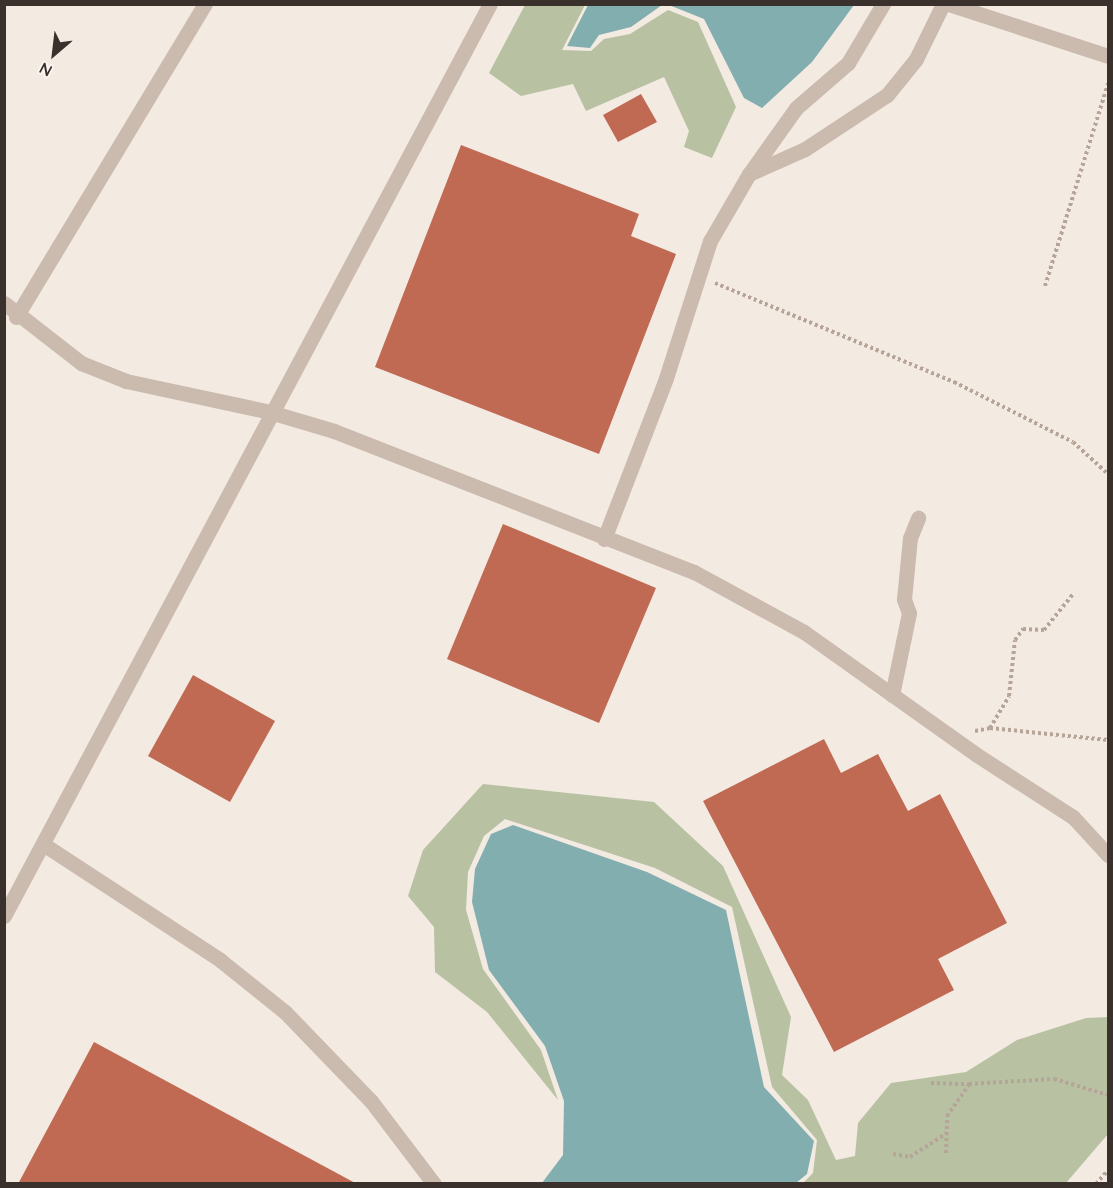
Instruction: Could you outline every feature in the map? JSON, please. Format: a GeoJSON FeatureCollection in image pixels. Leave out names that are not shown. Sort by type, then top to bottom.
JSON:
{"type":"FeatureCollection","features":[{"type":"Feature","properties":{"kind":"street"},"geometry":{"type":"LineString","coordinates":[[16,317],[205,4]]}},
{"type":"Feature","properties":{"kind":"street"},"geometry":{"type":"LineString","coordinates":[[4,916],[489,4]]}},
{"type":"Feature","properties":{"kind":"street"},"geometry":{"type":"LineString","coordinates":[[604,539],[701,277],[710,241],[749,174],[796,108],[848,63],[883,4]]}},
{"type":"Feature","properties":{"kind":"street"},"geometry":{"type":"LineString","coordinates":[[749,174],[805,149],[887,95],[916,59],[943,4]]}},
{"type":"Feature","properties":{"kind":"street"},"geometry":{"type":"LineString","coordinates":[[949,4],[1108,56]]}},
{"type":"Feature","properties":{"kind":"street"},"geometry":{"type":"LineString","coordinates":[[4,303],[16,317],[81,363],[126,381],[270,412],[334,431],[604,539],[694,572],[762,606],[977,755],[1073,817],[1108,855]]}},
{"type":"Feature","properties":{"kind":"street"},"geometry":{"type":"LineString","coordinates":[[892,695],[909,613],[904,599],[910,538],[918,518]]}},
{"type":"Feature","properties":{"kind":"street"},"geometry":{"type":"LineString","coordinates":[[43,844],[219,960],[285,1012],[371,1101],[434,1184]]}},
{"type":"Feature","properties":{"kind":"path"},"geometry":{"type":"LineString","coordinates":[[1045,286],[1108,84]]}},
{"type":"Feature","properties":{"kind":"path"},"geometry":{"type":"LineString","coordinates":[[701,277],[954,382],[1073,442],[1108,474]]}},
{"type":"Feature","properties":{"kind":"path"},"geometry":{"type":"LineString","coordinates":[[990,728],[1009,696],[1016,640],[1023,629],[1044,630],[1073,594]]}},
{"type":"Feature","properties":{"kind":"path"},"geometry":{"type":"LineString","coordinates":[[958,741],[990,728],[1108,740]]}},
{"type":"Feature","properties":{"kind":"path"},"geometry":{"type":"LineString","coordinates":[[931,1083],[969,1084],[1054,1079],[1108,1095]]}},
{"type":"Feature","properties":{"kind":"path"},"geometry":{"type":"LineString","coordinates":[[946,1153],[947,1116],[969,1084]]}},
{"type":"Feature","properties":{"kind":"path"},"geometry":{"type":"LineString","coordinates":[[893,1154],[910,1157],[947,1133]]}},
{"type":"Feature","properties":{"kind":"path"},"geometry":{"type":"LineString","coordinates":[[1096,1184],[1108,1170]]}},
{"type":"Feature","properties":{"kind":"green space"},"geometry":{"type":"Polygon","coordinates":[[[525,5],[585,5],[562,50],[591,51],[604,39],[630,34],[668,10],[698,22],[736,107],[712,158],[684,147],[689,131],[664,77],[586,111],[573,84],[521,96],[489,73],[525,5]]]}},
{"type":"Feature","properties":{"kind":"green space"},"geometry":{"type":"Polygon","coordinates":[[[483,784],[654,802],[723,866],[791,1017],[782,1075],[808,1100],[836,1160],[855,1156],[858,1123],[891,1083],[966,1072],[1017,1040],[1086,1018],[1108,1017],[1108,1134],[1066,1183],[803,1183],[813,1173],[817,1140],[772,1087],[732,907],[655,868],[505,819],[484,836],[468,872],[466,910],[483,969],[541,1050],[558,1100],[487,1012],[435,972],[434,927],[408,896],[423,850],[483,784]]]}},
{"type":"Feature","properties":{"kind":"water"},"geometry":{"type":"Polygon","coordinates":[[[588,4],[662,5],[631,27],[599,35],[590,48],[567,46],[588,4]]]}},
{"type":"Feature","properties":{"kind":"water"},"geometry":{"type":"Polygon","coordinates":[[[854,4],[812,62],[762,108],[744,98],[704,19],[669,5],[854,4]]]}},
{"type":"Feature","properties":{"kind":"water"},"geometry":{"type":"Polygon","coordinates":[[[513,825],[647,872],[726,910],[764,1087],[814,1141],[807,1174],[796,1183],[542,1183],[563,1155],[564,1101],[545,1046],[489,970],[472,902],[475,869],[491,834],[513,825]]]}},
{"type":"Feature","properties":{"kind":"building"},"geometry":{"type":"Polygon","coordinates":[[[641,94],[657,122],[618,142],[603,115],[641,94]]]}},
{"type":"Feature","properties":{"kind":"building"},"geometry":{"type":"Polygon","coordinates":[[[461,145],[639,214],[631,236],[676,254],[599,454],[375,367],[461,145]]]}},
{"type":"Feature","properties":{"kind":"building"},"geometry":{"type":"Polygon","coordinates":[[[503,524],[656,588],[599,723],[447,659],[503,524]]]}},
{"type":"Feature","properties":{"kind":"building"},"geometry":{"type":"Polygon","coordinates":[[[193,675],[275,721],[230,802],[148,756],[193,675]]]}},
{"type":"Feature","properties":{"kind":"building"},"geometry":{"type":"Polygon","coordinates":[[[824,739],[841,773],[878,754],[908,811],[940,794],[1007,923],[938,959],[954,990],[834,1052],[703,801],[824,739]]]}},
{"type":"Feature","properties":{"kind":"building"},"geometry":{"type":"Polygon","coordinates":[[[94,1042],[357,1184],[18,1184],[94,1042]]]}}]}
